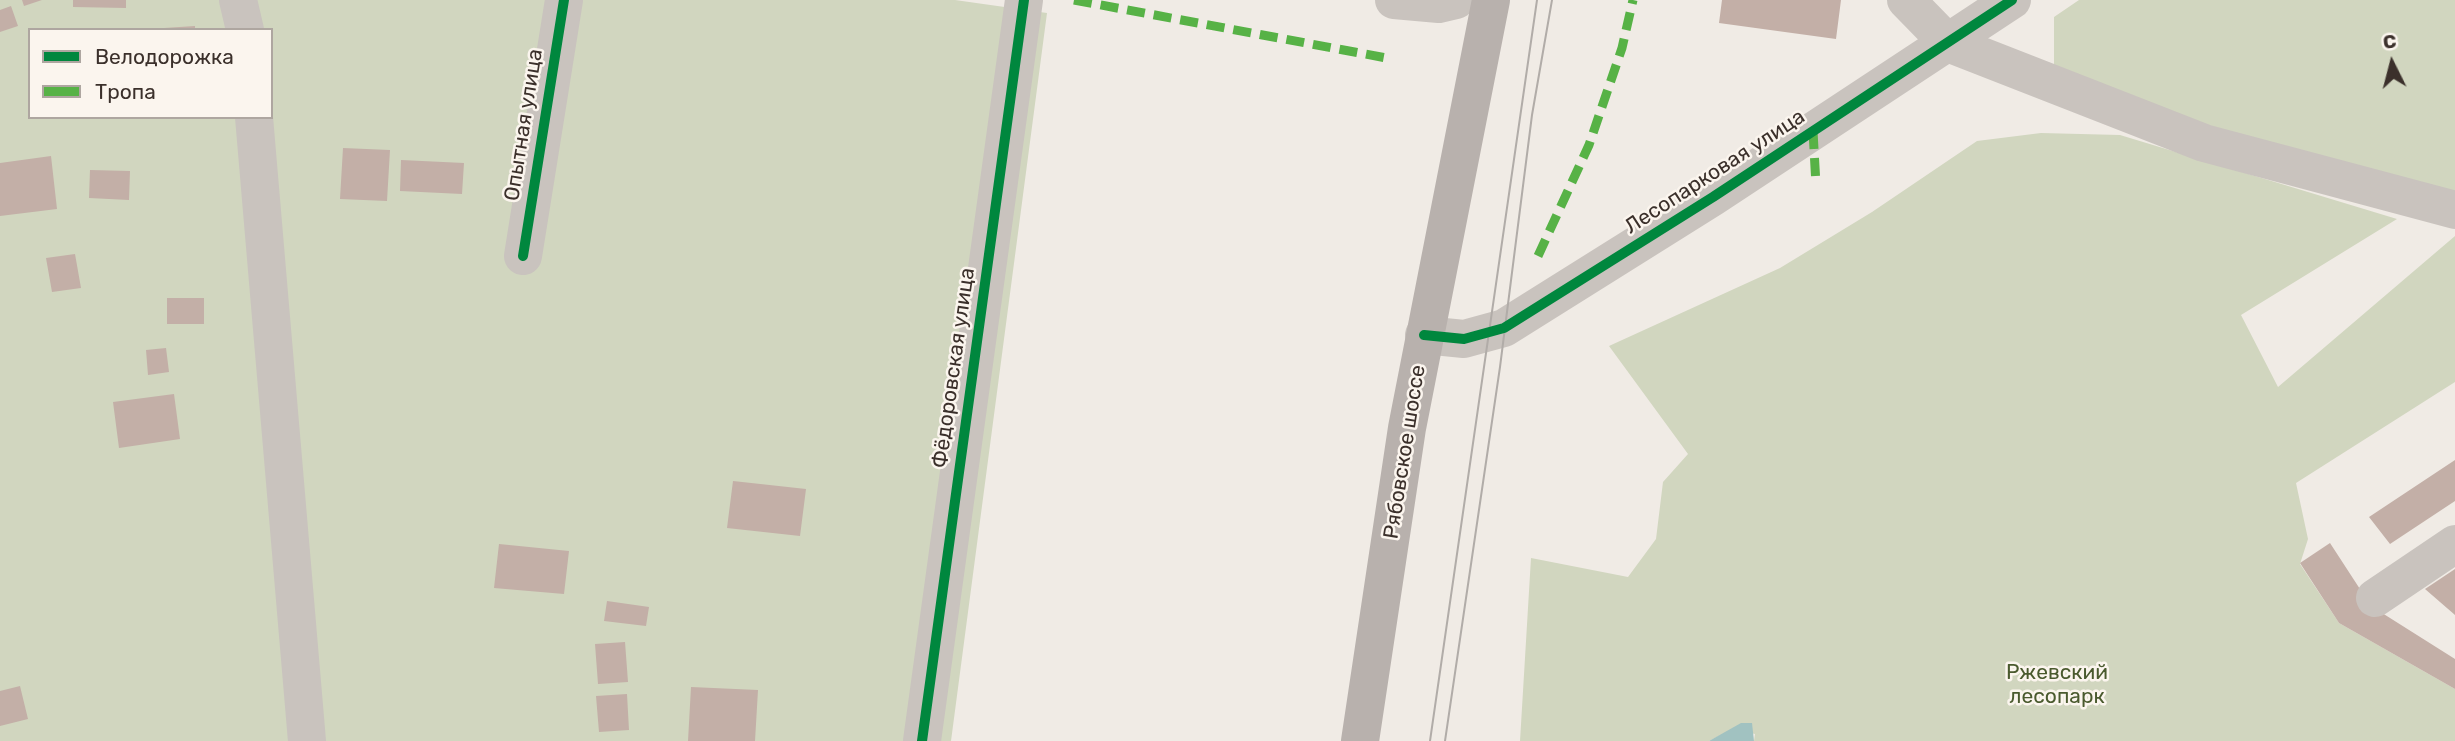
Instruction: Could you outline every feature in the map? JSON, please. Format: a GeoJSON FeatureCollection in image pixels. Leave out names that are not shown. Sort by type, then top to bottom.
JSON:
{"type":"FeatureCollection","features":[{"type":"Feature","properties":{"kind":"main road","name":"Рябовское шоссе"},"geometry":{"type":"LineString","coordinates":[[1360,741],[1424,335],[1491,0]]}},
{"type":"Feature","properties":{"kind":"street"},"geometry":{"type":"LineString","coordinates":[[238,0],[245,28]]}},
{"type":"Feature","properties":{"kind":"street","name":"Опытная улица"},"geometry":{"type":"LineString","coordinates":[[523,256],[564,0]]}},
{"type":"Feature","properties":{"kind":"street","name":"Фёдоровская улица"},"geometry":{"type":"LineString","coordinates":[[922,741],[1024,0]]}},
{"type":"Feature","properties":{"kind":"street"},"geometry":{"type":"LineString","coordinates":[[1394,0],[1439,4],[1456,0]]}},
{"type":"Feature","properties":{"kind":"street"},"geometry":{"type":"LineString","coordinates":[[1906,0],[1948,43],[2204,143],[2455,210]]}},
{"type":"Feature","properties":{"kind":"street","name":"Лесопарковая улица"},"geometry":{"type":"LineString","coordinates":[[1424,335],[1464,339],[1504,328],[2012,0]]}},
{"type":"Feature","properties":{"kind":"street"},"geometry":{"type":"LineString","coordinates":[[254,119],[307,741]]}},
{"type":"Feature","properties":{"kind":"street"},"geometry":{"type":"LineString","coordinates":[[2375,598],[2455,544]]}},
{"type":"Feature","properties":{"kind":"green space"},"geometry":{"type":"Polygon","coordinates":[[[0,0],[955,0],[1047,13],[951,741],[0,741],[0,0]]]}},
{"type":"Feature","properties":{"kind":"green space"},"geometry":{"type":"Polygon","coordinates":[[[2079,0],[2455,0],[2455,193],[2210,131],[2054,69],[2054,17],[2079,0]]]}},
{"type":"Feature","properties":{"kind":"green space","name":"Ржевский лесопарк"},"geometry":{"type":"Polygon","coordinates":[[[2041,133],[2120,135],[2397,219],[2241,315],[2278,387],[2455,236],[2455,382],[2296,483],[2308,539],[2300,564],[2339,623],[2455,689],[2455,741],[1754,741],[1755,734],[1733,729],[1709,741],[1520,741],[1531,558],[1628,577],[1656,539],[1663,482],[1688,454],[1609,346],[1780,268],[1872,212],[1977,141],[2041,133]]]}},
{"type":"Feature","properties":{"kind":"water"},"geometry":{"type":"Polygon","coordinates":[[[1741,723],[1752,723],[1754,741],[1709,741],[1741,723]]]}},
{"type":"Feature","properties":{"kind":"building"},"geometry":{"type":"Polygon","coordinates":[[[22,0],[42,0],[24,6],[22,0]]]}},
{"type":"Feature","properties":{"kind":"building"},"geometry":{"type":"Polygon","coordinates":[[[73,0],[126,0],[126,8],[73,7],[73,0]]]}},
{"type":"Feature","properties":{"kind":"building"},"geometry":{"type":"Polygon","coordinates":[[[1722,0],[1841,0],[1836,39],[1719,23],[1722,0]]]}},
{"type":"Feature","properties":{"kind":"building"},"geometry":{"type":"Polygon","coordinates":[[[11,6],[18,26],[0,32],[0,10],[11,6]]]}},
{"type":"Feature","properties":{"kind":"building"},"geometry":{"type":"Polygon","coordinates":[[[195,26],[195,28],[164,28],[195,26]]]}},
{"type":"Feature","properties":{"kind":"building"},"geometry":{"type":"Polygon","coordinates":[[[343,148],[390,150],[387,201],[340,199],[343,148]]]}},
{"type":"Feature","properties":{"kind":"building"},"geometry":{"type":"Polygon","coordinates":[[[51,156],[57,209],[0,216],[0,163],[51,156]]]}},
{"type":"Feature","properties":{"kind":"building"},"geometry":{"type":"Polygon","coordinates":[[[401,160],[464,163],[462,194],[400,191],[401,160]]]}},
{"type":"Feature","properties":{"kind":"building"},"geometry":{"type":"Polygon","coordinates":[[[90,170],[130,171],[129,200],[89,198],[90,170]]]}},
{"type":"Feature","properties":{"kind":"building"},"geometry":{"type":"Polygon","coordinates":[[[75,254],[81,288],[52,292],[46,258],[75,254]]]}},
{"type":"Feature","properties":{"kind":"building"},"geometry":{"type":"Polygon","coordinates":[[[167,298],[204,298],[204,324],[167,324],[167,298]]]}},
{"type":"Feature","properties":{"kind":"building"},"geometry":{"type":"Polygon","coordinates":[[[166,348],[169,372],[148,375],[146,350],[166,348]]]}},
{"type":"Feature","properties":{"kind":"building"},"geometry":{"type":"Polygon","coordinates":[[[174,394],[180,439],[119,448],[113,402],[174,394]]]}},
{"type":"Feature","properties":{"kind":"building"},"geometry":{"type":"Polygon","coordinates":[[[2455,460],[2455,501],[2390,544],[2369,517],[2455,460]]]}},
{"type":"Feature","properties":{"kind":"building"},"geometry":{"type":"Polygon","coordinates":[[[733,481],[806,489],[800,536],[727,528],[733,481]]]}},
{"type":"Feature","properties":{"kind":"building"},"geometry":{"type":"Polygon","coordinates":[[[2330,543],[2371,606],[2455,659],[2455,689],[2339,623],[2300,563],[2330,543]]]}},
{"type":"Feature","properties":{"kind":"building"},"geometry":{"type":"Polygon","coordinates":[[[499,544],[569,551],[564,594],[494,588],[499,544]]]}},
{"type":"Feature","properties":{"kind":"building"},"geometry":{"type":"Polygon","coordinates":[[[2455,569],[2455,615],[2425,589],[2455,569]]]}},
{"type":"Feature","properties":{"kind":"building"},"geometry":{"type":"Polygon","coordinates":[[[607,601],[649,607],[646,626],[604,621],[607,601]]]}},
{"type":"Feature","properties":{"kind":"building"},"geometry":{"type":"Polygon","coordinates":[[[625,642],[628,682],[598,684],[595,644],[625,642]]]}},
{"type":"Feature","properties":{"kind":"building"},"geometry":{"type":"Polygon","coordinates":[[[20,686],[28,719],[0,726],[0,691],[20,686]]]}},
{"type":"Feature","properties":{"kind":"building"},"geometry":{"type":"Polygon","coordinates":[[[691,687],[758,690],[755,741],[688,741],[691,687]]]}},
{"type":"Feature","properties":{"kind":"building"},"geometry":{"type":"Polygon","coordinates":[[[627,694],[629,730],[599,732],[596,696],[627,694]]]}},
{"type":"Feature","properties":{"kind":"tram line"},"geometry":{"type":"LineString","coordinates":[[1430,741],[1537,0]]}},
{"type":"Feature","properties":{"kind":"tram line"},"geometry":{"type":"LineString","coordinates":[[1445,741],[1500,367],[1532,115],[1552,0]]}},
{"type":"Feature","properties":{"kind":"marked path"},"geometry":{"type":"LineString","coordinates":[[1074,0],[1392,59]]}},
{"type":"Feature","properties":{"kind":"marked path"},"geometry":{"type":"LineString","coordinates":[[1538,256],[1589,145],[1622,48],[1633,0]]}},
{"type":"Feature","properties":{"kind":"marked path"},"geometry":{"type":"LineString","coordinates":[[1813,131],[1816,185]]}},
{"type":"Feature","properties":{"kind":"cycle path"},"geometry":{"type":"LineString","coordinates":[[523,256],[564,0]]}},
{"type":"Feature","properties":{"kind":"cycle path"},"geometry":{"type":"LineString","coordinates":[[922,741],[1024,0]]}},
{"type":"Feature","properties":{"kind":"cycle path"},"geometry":{"type":"LineString","coordinates":[[1424,335],[1464,339],[1504,328],[1713,197],[2012,0]]}}]}
